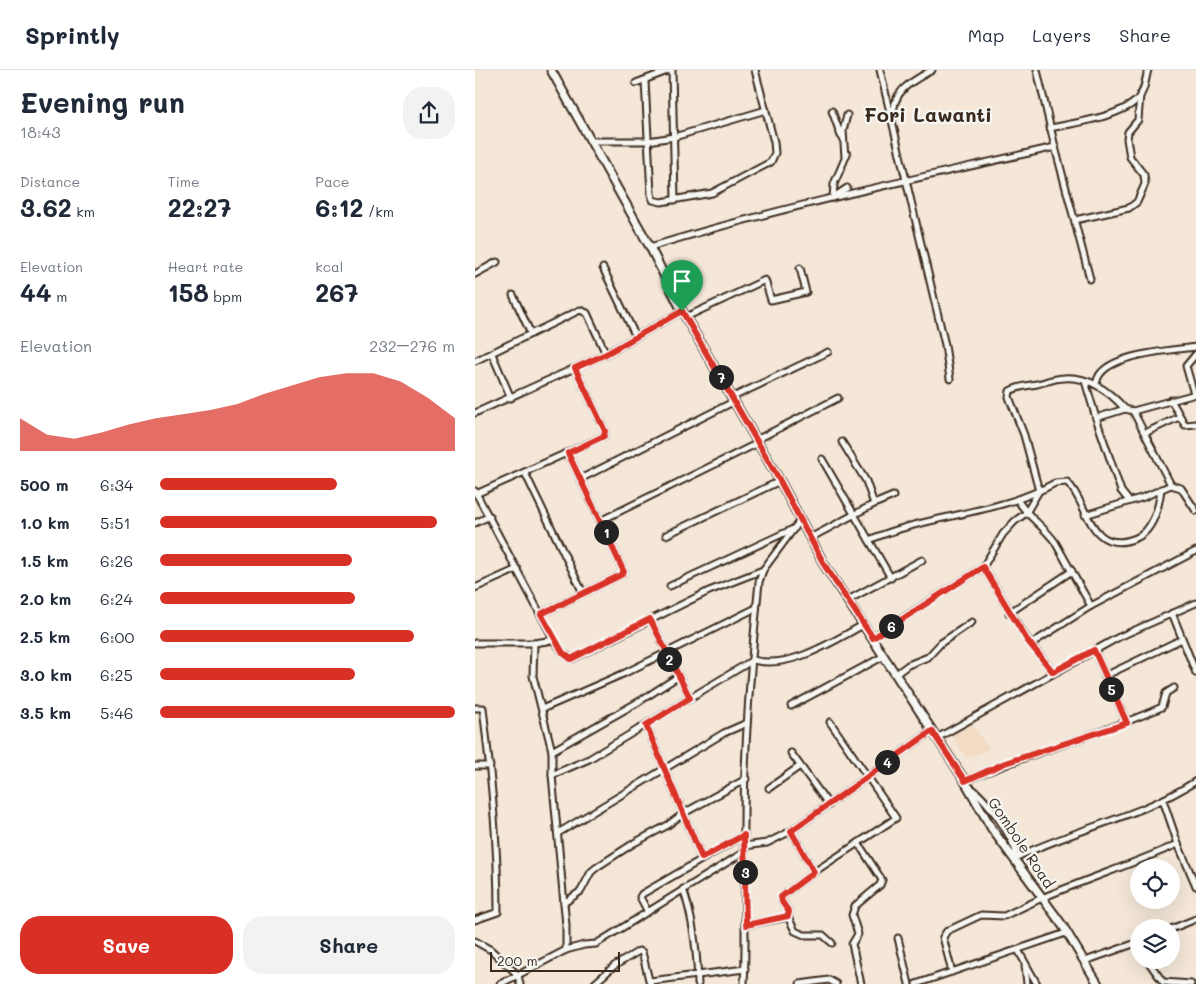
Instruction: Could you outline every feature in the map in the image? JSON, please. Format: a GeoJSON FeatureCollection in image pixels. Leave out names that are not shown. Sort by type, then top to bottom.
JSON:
{"type":"FeatureCollection","features":[{"type":"Feature","properties":{"kind":"street","name":"Gombole Road"},"geometry":{"type":"LineString","coordinates":[[551,70],[650,247],[684,314],[801,519],[825,566],[966,782],[992,829],[1015,858],[1085,961],[1098,984]]}},
{"type":"Feature","properties":{"kind":"street"},"geometry":{"type":"LineString","coordinates":[[636,83],[671,70],[675,200]]}},
{"type":"Feature","properties":{"kind":"street"},"geometry":{"type":"LineString","coordinates":[[645,80],[651,194],[653,200],[661,202],[712,193],[771,162],[775,153],[755,70]]}},
{"type":"Feature","properties":{"kind":"street"},"geometry":{"type":"LineString","coordinates":[[880,70],[945,345],[949,380]]}},
{"type":"Feature","properties":{"kind":"street"},"geometry":{"type":"LineString","coordinates":[[893,127],[893,104],[901,90],[932,70]]}},
{"type":"Feature","properties":{"kind":"street"},"geometry":{"type":"LineString","coordinates":[[1037,70],[1090,279]]}},
{"type":"Feature","properties":{"kind":"street"},"geometry":{"type":"LineString","coordinates":[[1075,220],[1129,208],[1137,202],[1145,184],[1144,175],[1130,157],[1127,139],[1128,132],[1138,120],[1140,95],[1148,70]]}},
{"type":"Feature","properties":{"kind":"street"},"geometry":{"type":"LineString","coordinates":[[1051,128],[1112,112],[1132,103],[1140,95]]}},
{"type":"Feature","properties":{"kind":"street"},"geometry":{"type":"LineString","coordinates":[[592,141],[648,141],[674,137],[766,110]]}},
{"type":"Feature","properties":{"kind":"street"},"geometry":{"type":"LineString","coordinates":[[832,111],[846,156],[834,184],[833,198]]}},
{"type":"Feature","properties":{"kind":"street"},"geometry":{"type":"LineString","coordinates":[[843,144],[844,123],[847,115]]}},
{"type":"Feature","properties":{"kind":"street"},"geometry":{"type":"LineString","coordinates":[[650,247],[715,227],[1055,147]]}},
{"type":"Feature","properties":{"kind":"street"},"geometry":{"type":"LineString","coordinates":[[833,198],[847,188]]}},
{"type":"Feature","properties":{"kind":"street"},"geometry":{"type":"LineString","coordinates":[[475,274],[497,262]]}},
{"type":"Feature","properties":{"kind":"street"},"geometry":{"type":"LineString","coordinates":[[603,268],[636,337]]}},
{"type":"Feature","properties":{"kind":"street"},"geometry":{"type":"LineString","coordinates":[[475,414],[606,354],[684,314],[765,280],[771,300],[806,292],[800,268]]}},
{"type":"Feature","properties":{"kind":"street"},"geometry":{"type":"LineString","coordinates":[[513,295],[531,334]]}},
{"type":"Feature","properties":{"kind":"street"},"geometry":{"type":"LineString","coordinates":[[475,361],[580,310],[585,310],[606,354]]}},
{"type":"Feature","properties":{"kind":"street"},"geometry":{"type":"LineString","coordinates":[[1096,384],[1100,374],[1121,360],[1177,348],[1196,347]]}},
{"type":"Feature","properties":{"kind":"street"},"geometry":{"type":"LineString","coordinates":[[580,479],[828,352]]}},
{"type":"Feature","properties":{"kind":"street"},"geometry":{"type":"LineString","coordinates":[[492,354],[511,398]]}},
{"type":"Feature","properties":{"kind":"street"},"geometry":{"type":"LineString","coordinates":[[1096,418],[1125,409],[1133,411],[1195,394],[1186,366],[1196,354]]}},
{"type":"Feature","properties":{"kind":"street"},"geometry":{"type":"LineString","coordinates":[[575,368],[605,431],[604,436],[525,473],[476,493],[490,516],[554,640],[563,653],[571,659],[709,591],[763,570]]}},
{"type":"Feature","properties":{"kind":"street"},"geometry":{"type":"LineString","coordinates":[[873,638],[983,567],[1005,531],[1026,513],[1039,491],[1024,435],[1009,394],[1018,387],[1064,378],[1096,384],[1116,398],[1125,409]]}},
{"type":"Feature","properties":{"kind":"street"},"geometry":{"type":"LineString","coordinates":[[1085,381],[1121,490],[1129,501]]}},
{"type":"Feature","properties":{"kind":"street"},"geometry":{"type":"LineString","coordinates":[[601,521],[838,398]]}},
{"type":"Feature","properties":{"kind":"street"},"geometry":{"type":"LineString","coordinates":[[1171,400],[1185,425],[1196,424]]}},
{"type":"Feature","properties":{"kind":"street"},"geometry":{"type":"LineString","coordinates":[[1133,411],[1171,484],[1181,488],[1196,511]]}},
{"type":"Feature","properties":{"kind":"street"},"geometry":{"type":"LineString","coordinates":[[1145,433],[1179,417]]}},
{"type":"Feature","properties":{"kind":"street"},"geometry":{"type":"LineString","coordinates":[[842,442],[866,481],[874,504]]}},
{"type":"Feature","properties":{"kind":"street"},"geometry":{"type":"LineString","coordinates":[[541,614],[624,572],[568,453]]}},
{"type":"Feature","properties":{"kind":"street"},"geometry":{"type":"LineString","coordinates":[[821,459],[891,578]]}},
{"type":"Feature","properties":{"kind":"street"},"geometry":{"type":"LineString","coordinates":[[525,473],[583,593]]}},
{"type":"Feature","properties":{"kind":"street"},"geometry":{"type":"LineString","coordinates":[[666,535],[780,481]]}},
{"type":"Feature","properties":{"kind":"street"},"geometry":{"type":"LineString","coordinates":[[869,540],[891,530],[991,509],[1055,483],[1067,482],[1085,515],[1100,535],[1119,543],[1126,542],[1142,536],[1149,527],[1157,509],[1161,489]]}},
{"type":"Feature","properties":{"kind":"street"},"geometry":{"type":"LineString","coordinates":[[1085,515],[1129,501],[1171,484]]}},
{"type":"Feature","properties":{"kind":"street"},"geometry":{"type":"LineString","coordinates":[[810,538],[893,496]]}},
{"type":"Feature","properties":{"kind":"street"},"geometry":{"type":"LineString","coordinates":[[1017,499],[1026,513],[1048,532],[1091,606]]}},
{"type":"Feature","properties":{"kind":"street"},"geometry":{"type":"LineString","coordinates":[[475,523],[490,516]]}},
{"type":"Feature","properties":{"kind":"street"},"geometry":{"type":"LineString","coordinates":[[744,984],[746,925],[744,835],[747,723],[759,582],[763,570],[801,519]]}},
{"type":"Feature","properties":{"kind":"street"},"geometry":{"type":"LineString","coordinates":[[670,586],[796,528]]}},
{"type":"Feature","properties":{"kind":"street"},"geometry":{"type":"LineString","coordinates":[[1031,644],[1091,606],[1196,551]]}},
{"type":"Feature","properties":{"kind":"street"},"geometry":{"type":"LineString","coordinates":[[848,600],[923,560]]}},
{"type":"Feature","properties":{"kind":"street"},"geometry":{"type":"LineString","coordinates":[[983,567],[1009,613],[1053,672]]}},
{"type":"Feature","properties":{"kind":"street"},"geometry":{"type":"LineString","coordinates":[[475,588],[517,569]]}},
{"type":"Feature","properties":{"kind":"street"},"geometry":{"type":"LineString","coordinates":[[1009,613],[1072,571]]}},
{"type":"Feature","properties":{"kind":"street"},"geometry":{"type":"LineString","coordinates":[[500,984],[566,950],[596,944],[744,849],[767,843],[791,831],[867,776],[935,734],[1094,650],[1196,603]]}},
{"type":"Feature","properties":{"kind":"street"},"geometry":{"type":"LineString","coordinates":[[542,709],[666,653],[756,608]]}},
{"type":"Feature","properties":{"kind":"street"},"geometry":{"type":"LineString","coordinates":[[1172,613],[1196,673]]}},
{"type":"Feature","properties":{"kind":"street"},"geometry":{"type":"LineString","coordinates":[[650,619],[690,698]]}},
{"type":"Feature","properties":{"kind":"street"},"geometry":{"type":"LineString","coordinates":[[896,674],[908,664],[928,657],[941,643],[972,622]]}},
{"type":"Feature","properties":{"kind":"street"},"geometry":{"type":"LineString","coordinates":[[551,775],[589,759],[753,660],[764,663],[787,660],[863,625]]}},
{"type":"Feature","properties":{"kind":"street"},"geometry":{"type":"LineString","coordinates":[[475,642],[534,643],[554,640]]}},
{"type":"Feature","properties":{"kind":"street"},"geometry":{"type":"LineString","coordinates":[[1105,676],[1182,640]]}},
{"type":"Feature","properties":{"kind":"street"},"geometry":{"type":"LineString","coordinates":[[534,643],[533,676],[551,751],[551,775],[564,902],[566,950]]}},
{"type":"Feature","properties":{"kind":"street"},"geometry":{"type":"LineString","coordinates":[[1094,650],[1127,723]]}},
{"type":"Feature","properties":{"kind":"street"},"geometry":{"type":"LineString","coordinates":[[791,706],[884,656]]}},
{"type":"Feature","properties":{"kind":"street"},"geometry":{"type":"LineString","coordinates":[[551,751],[640,702],[679,676]]}},
{"type":"Feature","properties":{"kind":"street"},"geometry":{"type":"LineString","coordinates":[[966,782],[1005,763],[1127,723],[1162,708],[1166,693],[1174,688]]}},
{"type":"Feature","properties":{"kind":"street"},"geometry":{"type":"LineString","coordinates":[[475,708],[483,708],[490,766],[498,912],[475,920]]}},
{"type":"Feature","properties":{"kind":"street"},"geometry":{"type":"LineString","coordinates":[[830,722],[896,818],[814,872],[781,897],[789,912],[788,916],[795,931],[804,934],[823,935],[832,943]]}},
{"type":"Feature","properties":{"kind":"street"},"geometry":{"type":"LineString","coordinates":[[557,832],[724,733],[747,723]]}},
{"type":"Feature","properties":{"kind":"street"},"geometry":{"type":"LineString","coordinates":[[646,725],[702,858]]}},
{"type":"Feature","properties":{"kind":"street"},"geometry":{"type":"LineString","coordinates":[[791,753],[829,804]]}},
{"type":"Feature","properties":{"kind":"street"},"geometry":{"type":"LineString","coordinates":[[475,766],[490,766]]}},
{"type":"Feature","properties":{"kind":"street"},"geometry":{"type":"LineString","coordinates":[[769,788],[800,766]]}},
{"type":"Feature","properties":{"kind":"street"},"geometry":{"type":"LineString","coordinates":[[564,902],[581,892],[591,872],[597,867],[684,813],[746,779]]}},
{"type":"Feature","properties":{"kind":"street"},"geometry":{"type":"LineString","coordinates":[[1015,858],[1049,841],[1163,800],[1196,781]]}},
{"type":"Feature","properties":{"kind":"street"},"geometry":{"type":"LineString","coordinates":[[1163,800],[1178,844],[1196,886]]}},
{"type":"Feature","properties":{"kind":"street"},"geometry":{"type":"LineString","coordinates":[[791,831],[814,872]]}},
{"type":"Feature","properties":{"kind":"street"},"geometry":{"type":"LineString","coordinates":[[648,912],[640,896],[744,835]]}},
{"type":"Feature","properties":{"kind":"street"},"geometry":{"type":"LineString","coordinates":[[858,843],[882,880],[880,885],[855,906],[852,915],[858,934],[851,944],[861,984]]}},
{"type":"Feature","properties":{"kind":"street"},"geometry":{"type":"LineString","coordinates":[[952,972],[943,937],[947,931],[981,915],[1003,916],[1092,876],[1130,865],[1178,844]]}},
{"type":"Feature","properties":{"kind":"street"},"geometry":{"type":"LineString","coordinates":[[683,888],[690,908],[697,942],[699,984]]}},
{"type":"Feature","properties":{"kind":"street"},"geometry":{"type":"LineString","coordinates":[[746,925],[788,916]]}},
{"type":"Feature","properties":{"kind":"street"},"geometry":{"type":"LineString","coordinates":[[1180,925],[1196,919]]}},
{"type":"Feature","properties":{"kind":"street"},"geometry":{"type":"LineString","coordinates":[[916,984],[1066,933]]}},
{"type":"Feature","properties":{"kind":"street"},"geometry":{"type":"LineString","coordinates":[[898,938],[909,984]]}},
{"type":"Feature","properties":{"kind":"street"},"geometry":{"type":"LineString","coordinates":[[475,941],[491,950],[518,975],[520,984]]}},
{"type":"Feature","properties":{"kind":"street"},"geometry":{"type":"LineString","coordinates":[[1085,961],[1130,945]]}},
{"type":"Feature","properties":{"kind":"street"},"geometry":{"type":"LineString","coordinates":[[1018,950],[1037,984]]}},
{"type":"Feature","properties":{"kind":"street"},"geometry":{"type":"LineString","coordinates":[[594,984],[614,966],[639,951],[643,952],[650,983],[745,969]]}},
{"type":"Feature","properties":{"kind":"street"},"geometry":{"type":"LineString","coordinates":[[1025,962],[1027,984]]}},
{"type":"Feature","properties":{"kind":"street"},"geometry":{"type":"LineString","coordinates":[[1154,969],[1163,982],[1191,984]]}},
{"type":"Feature","properties":{"kind":"street"},"geometry":{"type":"LineString","coordinates":[[800,984],[829,980],[836,984]]}},
{"type":"Feature","properties":{"kind":"shaded area"},"geometry":{"type":"Polygon","coordinates":[[[971,723],[990,749],[966,758],[951,735],[971,723]]]}},
{"type":"Feature","properties":{"kind":"district","name":"Fori Lawanti"},"geometry":{"type":"Point","coordinates":[928,115]}},
{"type":"Feature","properties":{"kind":"route"},"geometry":{"type":"LineString","coordinates":[[682,311],[733,397],[825,566],[873,638],[983,567],[1027,640],[1053,672],[1094,650],[1127,723],[1005,763],[965,781],[932,731],[791,831],[801,852],[814,872],[781,897],[789,912],[788,916],[746,925],[744,835],[702,858],[646,725],[690,698],[650,619],[571,659],[563,653],[554,640],[541,614],[624,572],[568,453],[604,436],[605,431],[575,368],[606,354],[682,311]]}}]}
